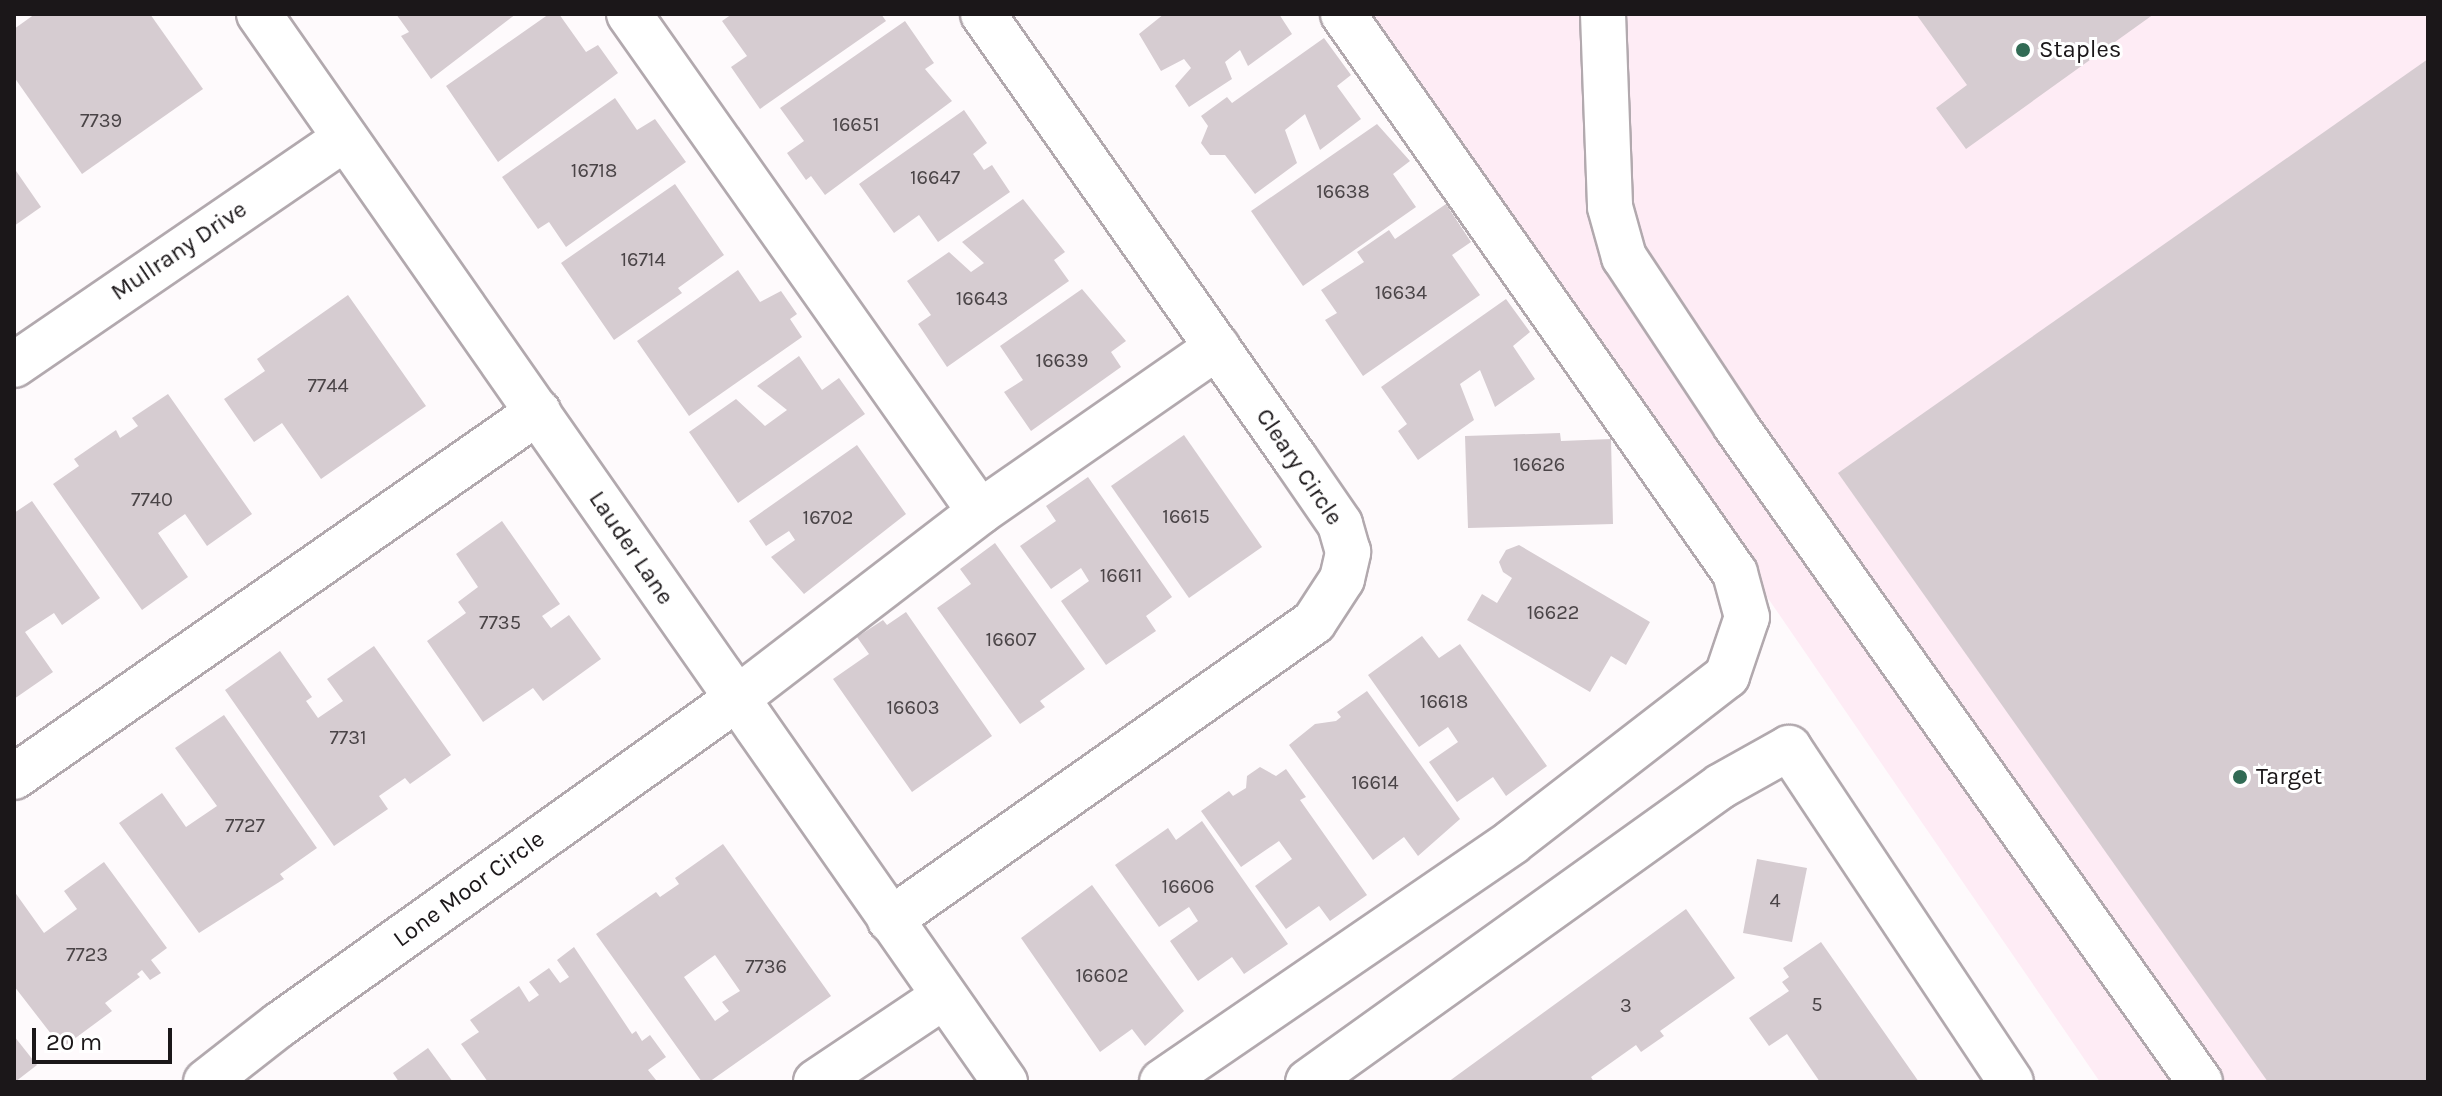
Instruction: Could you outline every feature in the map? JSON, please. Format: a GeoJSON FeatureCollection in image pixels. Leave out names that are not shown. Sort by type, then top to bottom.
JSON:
{"type":"FeatureCollection","features":[{"type":"Feature","properties":{"kind":"street","name":"Lauder Lane"},"geometry":{"type":"LineString","coordinates":[[259,14],[735,700],[1005,1082]]}},
{"type":"Feature","properties":{"kind":"street"},"geometry":{"type":"LineString","coordinates":[[629,14],[980,512]]}},
{"type":"Feature","properties":{"kind":"street","name":"Cleary Circle"},"geometry":{"type":"LineString","coordinates":[[890,920],[1314,622],[1342,579],[1348,552],[1340,524],[983,14]]}},
{"type":"Feature","properties":{"kind":"street"},"geometry":{"type":"LineString","coordinates":[[1162,1082],[1512,842],[1727,676],[1747,617],[1735,573],[1343,14]]}},
{"type":"Feature","properties":{"kind":"street"},"geometry":{"type":"LineString","coordinates":[[1603,14],[1610,207],[1624,257],[1735,425],[2200,1082]]}},
{"type":"Feature","properties":{"kind":"street","name":"Mullrany Drive"},"geometry":{"type":"LineString","coordinates":[[14,365],[344,139]]}},
{"type":"Feature","properties":{"kind":"street","name":"Lone Moor Circle"},"geometry":{"type":"LineString","coordinates":[[206,1082],[279,1025],[735,700],[980,512],[1217,347]]}},
{"type":"Feature","properties":{"kind":"street"},"geometry":{"type":"LineString","coordinates":[[14,777],[538,412]]}},
{"type":"Feature","properties":{"kind":"street"},"geometry":{"type":"LineString","coordinates":[[1308,1082],[1721,786],[1789,748],[2011,1082]]}},
{"type":"Feature","properties":{"kind":"street"},"geometry":{"type":"LineString","coordinates":[[816,1082],[943,997]]}},
{"type":"Feature","properties":{"kind":"shaded area"},"geometry":{"type":"Polygon","coordinates":[[[1367,14],[2428,14],[2428,1082],[2100,1082],[1367,14]]]}},
{"type":"Feature","properties":{"kind":"building"},"geometry":{"type":"Polygon","coordinates":[[[35,14],[150,14],[203,89],[82,174],[14,77],[14,29],[35,14]]]}},
{"type":"Feature","properties":{"kind":"building"},"geometry":{"type":"Polygon","coordinates":[[[396,14],[516,14],[431,79],[401,36],[409,32],[396,14]]]}},
{"type":"Feature","properties":{"kind":"building"},"geometry":{"type":"Polygon","coordinates":[[[549,14],[559,14],[586,52],[598,45],[618,73],[498,162],[446,86],[549,14]]]}},
{"type":"Feature","properties":{"kind":"building"},"geometry":{"type":"Polygon","coordinates":[[[732,14],[881,14],[886,21],[760,109],[731,67],[747,56],[722,21],[732,14]]]}},
{"type":"Feature","properties":{"kind":"building"},"geometry":{"type":"Polygon","coordinates":[[[1164,14],[1279,14],[1292,34],[1248,66],[1240,50],[1225,62],[1232,79],[1189,107],[1175,86],[1191,68],[1184,59],[1161,71],[1139,34],[1164,14]]]}},
{"type":"Feature","properties":{"kind":"building","name":"Staples"},"geometry":{"type":"Polygon","coordinates":[[[1916,14],[2154,14],[1966,149],[1936,108],[1967,85],[1916,14]]]}},
{"type":"Feature","properties":{"kind":"building"},"geometry":{"type":"Polygon","coordinates":[[[905,21],[934,63],[925,69],[952,101],[825,195],[811,176],[806,180],[787,153],[804,141],[780,108],[905,21]]]}},
{"type":"Feature","properties":{"kind":"building"},"geometry":{"type":"Polygon","coordinates":[[[1324,38],[1351,75],[1337,86],[1361,119],[1320,150],[1305,114],[1285,130],[1297,163],[1255,194],[1225,155],[1210,155],[1201,143],[1208,126],[1201,116],[1227,97],[1232,103],[1324,38]]]}},
{"type":"Feature","properties":{"kind":"building","name":"Target"},"geometry":{"type":"Polygon","coordinates":[[[2428,59],[2428,1082],[2268,1082],[1838,473],[2428,59]]]}},
{"type":"Feature","properties":{"kind":"building"},"geometry":{"type":"Polygon","coordinates":[[[615,98],[637,130],[655,119],[686,162],[566,247],[549,222],[538,229],[502,177],[615,98]]]}},
{"type":"Feature","properties":{"kind":"building"},"geometry":{"type":"Polygon","coordinates":[[[964,110],[987,143],[973,154],[984,170],[992,165],[1010,192],[938,242],[919,215],[894,233],[859,184],[964,110]]]}},
{"type":"Feature","properties":{"kind":"building"},"geometry":{"type":"Polygon","coordinates":[[[1377,124],[1410,161],[1393,174],[1416,207],[1303,286],[1251,211],[1377,124]]]}},
{"type":"Feature","properties":{"kind":"building"},"geometry":{"type":"Polygon","coordinates":[[[14,168],[41,207],[14,226],[14,168]]]}},
{"type":"Feature","properties":{"kind":"building"},"geometry":{"type":"Polygon","coordinates":[[[675,184],[724,255],[678,288],[682,293],[614,340],[561,263],[675,184]]]}},
{"type":"Feature","properties":{"kind":"building"},"geometry":{"type":"Polygon","coordinates":[[[1023,199],[1065,252],[1054,260],[1069,281],[947,367],[918,324],[931,315],[907,281],[949,252],[971,272],[984,263],[962,242],[1023,199]]]}},
{"type":"Feature","properties":{"kind":"building"},"geometry":{"type":"Polygon","coordinates":[[[1446,204],[1471,242],[1452,255],[1480,295],[1363,376],[1325,320],[1337,313],[1321,290],[1364,262],[1357,252],[1389,230],[1395,239],[1446,204]]]}},
{"type":"Feature","properties":{"kind":"building"},"geometry":{"type":"Polygon","coordinates":[[[738,270],[760,302],[781,291],[797,314],[790,319],[802,337],[689,416],[637,341],[738,270]]]}},
{"type":"Feature","properties":{"kind":"building"},"geometry":{"type":"Polygon","coordinates":[[[1082,289],[1126,341],[1111,352],[1121,367],[1031,431],[1004,392],[1023,380],[1000,346],[1082,289]]]}},
{"type":"Feature","properties":{"kind":"building"},"geometry":{"type":"Polygon","coordinates":[[[348,295],[426,406],[321,479],[282,423],[254,442],[224,399],[265,371],[257,359],[348,295]]]}},
{"type":"Feature","properties":{"kind":"building"},"geometry":{"type":"Polygon","coordinates":[[[1506,299],[1530,332],[1513,346],[1535,379],[1495,407],[1480,370],[1460,384],[1474,420],[1418,460],[1398,431],[1407,424],[1381,387],[1506,299]]]}},
{"type":"Feature","properties":{"kind":"building"},"geometry":{"type":"Polygon","coordinates":[[[799,356],[822,390],[839,378],[865,414],[738,503],[689,432],[736,399],[765,426],[787,410],[757,386],[799,356]]]}},
{"type":"Feature","properties":{"kind":"building"},"geometry":{"type":"Polygon","coordinates":[[[168,394],[252,514],[207,546],[185,514],[158,533],[188,577],[142,610],[53,484],[79,466],[74,459],[116,430],[120,438],[138,426],[132,418],[168,394]]]}},
{"type":"Feature","properties":{"kind":"building"},"geometry":{"type":"Polygon","coordinates":[[[1560,433],[1561,441],[1611,439],[1613,524],[1468,528],[1465,436],[1560,433]]]}},
{"type":"Feature","properties":{"kind":"building"},"geometry":{"type":"Polygon","coordinates":[[[1184,435],[1262,547],[1189,598],[1111,486],[1184,435]]]}},
{"type":"Feature","properties":{"kind":"building"},"geometry":{"type":"Polygon","coordinates":[[[857,445],[906,514],[804,594],[771,557],[795,540],[789,531],[766,546],[749,521],[857,445]]]}},
{"type":"Feature","properties":{"kind":"building"},"geometry":{"type":"Polygon","coordinates":[[[1088,477],[1172,597],[1146,616],[1156,631],[1106,665],[1061,601],[1089,581],[1081,568],[1051,589],[1020,546],[1056,521],[1046,506],[1088,477]]]}},
{"type":"Feature","properties":{"kind":"building"},"geometry":{"type":"Polygon","coordinates":[[[32,501],[100,598],[62,625],[54,613],[25,632],[53,672],[14,699],[14,513],[32,501]]]}},
{"type":"Feature","properties":{"kind":"building"},"geometry":{"type":"Polygon","coordinates":[[[502,521],[560,604],[542,616],[551,628],[569,615],[601,659],[543,701],[533,688],[483,722],[427,641],[466,613],[458,602],[478,587],[456,554],[502,521]]]}},
{"type":"Feature","properties":{"kind":"building"},"geometry":{"type":"Polygon","coordinates":[[[995,543],[1085,669],[1040,701],[1045,707],[1020,724],[937,608],[971,584],[960,569],[995,543]]]}},
{"type":"Feature","properties":{"kind":"building"},"geometry":{"type":"Polygon","coordinates":[[[1519,545],[1650,622],[1626,665],[1611,656],[1590,692],[1467,620],[1482,594],[1497,603],[1512,578],[1503,572],[1499,562],[1506,550],[1519,545]]]}},
{"type":"Feature","properties":{"kind":"building"},"geometry":{"type":"Polygon","coordinates":[[[906,612],[992,736],[912,792],[833,679],[869,654],[857,637],[883,620],[887,625],[906,612]]]}},
{"type":"Feature","properties":{"kind":"building"},"geometry":{"type":"Polygon","coordinates":[[[1422,636],[1439,658],[1460,644],[1547,766],[1506,796],[1493,777],[1457,802],[1429,762],[1458,742],[1448,727],[1419,747],[1368,675],[1422,636]]]}},
{"type":"Feature","properties":{"kind":"building"},"geometry":{"type":"Polygon","coordinates":[[[374,646],[451,755],[410,784],[405,778],[379,796],[388,809],[334,846],[225,690],[280,651],[312,697],[306,701],[318,718],[343,701],[327,679],[374,646]]]}},
{"type":"Feature","properties":{"kind":"building"},"geometry":{"type":"Polygon","coordinates":[[[1367,691],[1460,819],[1418,856],[1404,837],[1373,860],[1289,745],[1315,724],[1336,721],[1341,717],[1337,712],[1367,691]]]}},
{"type":"Feature","properties":{"kind":"building"},"geometry":{"type":"Polygon","coordinates":[[[224,715],[317,848],[280,874],[284,879],[199,933],[119,823],[162,793],[186,827],[217,806],[175,748],[224,715]]]}},
{"type":"Feature","properties":{"kind":"building"},"geometry":{"type":"Polygon","coordinates":[[[1260,767],[1276,776],[1286,769],[1306,797],[1300,800],[1367,895],[1330,921],[1319,906],[1286,929],[1255,886],[1292,859],[1279,841],[1241,867],[1201,811],[1229,791],[1233,796],[1246,788],[1247,776],[1260,767]]]}},
{"type":"Feature","properties":{"kind":"building"},"geometry":{"type":"Polygon","coordinates":[[[1202,821],[1288,944],[1244,974],[1232,957],[1198,981],[1170,941],[1198,921],[1189,907],[1159,927],[1115,865],[1168,828],[1176,840],[1202,821]]]}},
{"type":"Feature","properties":{"kind":"building"},"geometry":{"type":"Polygon","coordinates":[[[723,844],[831,996],[709,1082],[702,1082],[596,934],[656,892],[660,897],[679,884],[675,878],[723,844]],[[715,955],[684,977],[715,1021],[729,1011],[722,1002],[740,991],[715,955]]]}},
{"type":"Feature","properties":{"kind":"building"},"geometry":{"type":"Polygon","coordinates":[[[1757,859],[1807,868],[1792,942],[1743,933],[1757,859]]]}},
{"type":"Feature","properties":{"kind":"building"},"geometry":{"type":"Polygon","coordinates":[[[104,862],[167,948],[151,960],[161,973],[150,980],[142,970],[137,974],[140,977],[105,1003],[112,1011],[62,1048],[14,986],[14,891],[44,933],[77,909],[64,891],[104,862]]]}},
{"type":"Feature","properties":{"kind":"building"},"geometry":{"type":"Polygon","coordinates":[[[1092,885],[1184,1011],[1145,1046],[1132,1029],[1100,1052],[1021,938],[1092,885]]]}},
{"type":"Feature","properties":{"kind":"building"},"geometry":{"type":"Polygon","coordinates":[[[1686,909],[1735,978],[1660,1031],[1664,1036],[1641,1052],[1636,1045],[1591,1077],[1594,1082],[1448,1082],[1686,909]]]}},
{"type":"Feature","properties":{"kind":"building"},"geometry":{"type":"Polygon","coordinates":[[[1821,942],[1919,1082],[1820,1082],[1787,1034],[1769,1046],[1749,1018],[1789,991],[1782,982],[1789,977],[1783,968],[1821,942]]]}},
{"type":"Feature","properties":{"kind":"building"},"geometry":{"type":"Polygon","coordinates":[[[574,947],[632,1034],[636,1031],[642,1041],[650,1035],[666,1057],[648,1070],[656,1080],[488,1082],[461,1044],[479,1032],[470,1020],[519,986],[529,1002],[539,995],[529,982],[549,968],[560,983],[569,977],[557,960],[574,947]]]}},
{"type":"Feature","properties":{"kind":"building"},"geometry":{"type":"Polygon","coordinates":[[[14,1036],[37,1065],[15,1082],[14,1082],[14,1036]]]}},
{"type":"Feature","properties":{"kind":"building"},"geometry":{"type":"Polygon","coordinates":[[[428,1048],[453,1082],[399,1082],[393,1073],[428,1048]]]}},
{"type":"Feature","properties":{"kind":"place","name":"Staples"},"geometry":{"type":"Point","coordinates":[2023,50]}},
{"type":"Feature","properties":{"kind":"place","name":"Target"},"geometry":{"type":"Point","coordinates":[2240,777]}}]}
